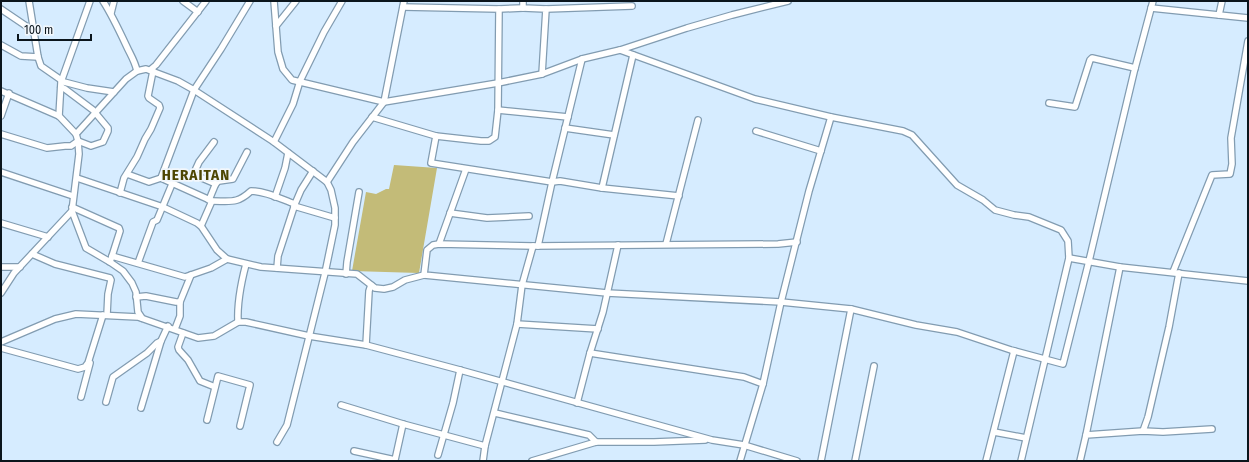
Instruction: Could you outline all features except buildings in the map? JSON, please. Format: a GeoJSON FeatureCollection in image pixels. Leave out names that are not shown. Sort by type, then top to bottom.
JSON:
{"type":"FeatureCollection","features":[{"type":"Feature","properties":{"kind":"street"},"geometry":{"type":"LineString","coordinates":[[28,1],[32,30],[41,66],[96,113],[108,128],[103,142],[91,146],[78,141]]}},
{"type":"Feature","properties":{"kind":"street"},"geometry":{"type":"LineString","coordinates":[[59,116],[61,84],[90,1]]}},
{"type":"Feature","properties":{"kind":"street"},"geometry":{"type":"LineString","coordinates":[[103,1],[111,13],[135,60],[137,71]]}},
{"type":"Feature","properties":{"kind":"street"},"geometry":{"type":"LineString","coordinates":[[111,13],[114,1]]}},
{"type":"Feature","properties":{"kind":"street"},"geometry":{"type":"LineString","coordinates":[[183,1],[198,12]]}},
{"type":"Feature","properties":{"kind":"street"},"geometry":{"type":"LineString","coordinates":[[120,193],[122,183],[139,152],[144,139],[152,129],[160,108],[159,105],[148,96],[151,71],[206,1]]}},
{"type":"Feature","properties":{"kind":"street"},"geometry":{"type":"LineString","coordinates":[[161,178],[194,90],[250,1]]}},
{"type":"Feature","properties":{"kind":"street"},"geometry":{"type":"LineString","coordinates":[[274,1],[278,52],[283,69],[292,80],[384,102],[542,74],[582,60],[620,50],[732,15],[788,1]]}},
{"type":"Feature","properties":{"kind":"street"},"geometry":{"type":"LineString","coordinates":[[276,26],[296,1]]}},
{"type":"Feature","properties":{"kind":"street"},"geometry":{"type":"LineString","coordinates":[[274,142],[293,104],[300,82],[324,32],[342,1]]}},
{"type":"Feature","properties":{"kind":"street"},"geometry":{"type":"LineString","coordinates":[[523,1],[523,8]]}},
{"type":"Feature","properties":{"kind":"street"},"geometry":{"type":"LineString","coordinates":[[77,178],[163,207],[197,223],[201,226],[217,250],[227,259],[261,267],[325,273],[357,274],[375,288],[384,289],[393,287],[405,280],[424,275],[606,293],[781,302],[851,309],[916,325],[957,332],[1014,351],[1063,364],[1135,68],[1153,1]]}},
{"type":"Feature","properties":{"kind":"street"},"geometry":{"type":"LineString","coordinates":[[1219,15],[1222,1]]}},
{"type":"Feature","properties":{"kind":"street"},"geometry":{"type":"LineString","coordinates":[[327,182],[353,142],[384,102],[403,4],[546,9],[632,6]]}},
{"type":"Feature","properties":{"kind":"street"},"geometry":{"type":"LineString","coordinates":[[372,117],[436,136],[481,141],[489,141],[495,137],[498,110],[498,8]]}},
{"type":"Feature","properties":{"kind":"street"},"geometry":{"type":"LineString","coordinates":[[1151,8],[1248,18]]}},
{"type":"Feature","properties":{"kind":"street"},"geometry":{"type":"LineString","coordinates":[[1,9],[32,30]]}},
{"type":"Feature","properties":{"kind":"street"},"geometry":{"type":"LineString","coordinates":[[542,74],[546,9]]}},
{"type":"Feature","properties":{"kind":"street"},"geometry":{"type":"LineString","coordinates":[[1143,431],[1148,417],[1167,334],[1176,273],[1212,175],[1230,174],[1232,164],[1231,138],[1248,41]]}},
{"type":"Feature","properties":{"kind":"street"},"geometry":{"type":"LineString","coordinates":[[1,45],[21,56],[38,57]]}},
{"type":"Feature","properties":{"kind":"street"},"geometry":{"type":"LineString","coordinates":[[620,50],[755,99],[831,117],[903,131],[912,136],[958,185],[983,200],[995,210],[1029,217],[1061,230],[1068,241],[1069,258],[1021,461]]}},
{"type":"Feature","properties":{"kind":"street"},"geometry":{"type":"LineString","coordinates":[[602,188],[633,55]]}},
{"type":"Feature","properties":{"kind":"street"},"geometry":{"type":"LineString","coordinates":[[1049,103],[1075,107],[1090,60],[1092,58],[1135,68]]}},
{"type":"Feature","properties":{"kind":"street"},"geometry":{"type":"LineString","coordinates":[[483,461],[517,324],[522,285],[536,246],[582,60]]}},
{"type":"Feature","properties":{"kind":"street"},"geometry":{"type":"LineString","coordinates":[[76,134],[126,79],[137,71],[146,69],[178,81],[194,90],[274,142],[327,182],[334,202],[335,225],[325,273],[287,425],[277,442]]}},
{"type":"Feature","properties":{"kind":"street"},"geometry":{"type":"LineString","coordinates":[[61,84],[114,92]]}},
{"type":"Feature","properties":{"kind":"street"},"geometry":{"type":"LineString","coordinates":[[1,91],[9,93],[59,116],[76,134],[79,154],[72,209],[86,248],[111,259],[138,263],[185,277],[211,268],[227,259]]}},
{"type":"Feature","properties":{"kind":"street"},"geometry":{"type":"LineString","coordinates":[[1,116],[9,93]]}},
{"type":"Feature","properties":{"kind":"street"},"geometry":{"type":"LineString","coordinates":[[498,110],[568,117]]}},
{"type":"Feature","properties":{"kind":"street"},"geometry":{"type":"LineString","coordinates":[[740,461],[763,384],[781,302],[809,191],[831,117]]}},
{"type":"Feature","properties":{"kind":"street"},"geometry":{"type":"LineString","coordinates":[[666,244],[698,120]]}},
{"type":"Feature","properties":{"kind":"street"},"geometry":{"type":"LineString","coordinates":[[566,128],[614,135]]}},
{"type":"Feature","properties":{"kind":"street"},"geometry":{"type":"LineString","coordinates":[[756,131],[821,151]]}},
{"type":"Feature","properties":{"kind":"street"},"geometry":{"type":"LineString","coordinates":[[1,134],[47,148],[71,146],[78,141]]}},
{"type":"Feature","properties":{"kind":"street"},"geometry":{"type":"LineString","coordinates":[[436,136],[431,163],[552,182],[560,181],[602,188],[679,196]]}},
{"type":"Feature","properties":{"kind":"street"},"geometry":{"type":"LineString","coordinates":[[214,142],[199,162],[194,173],[195,175],[216,184]]}},
{"type":"Feature","properties":{"kind":"street"},"geometry":{"type":"LineString","coordinates":[[201,226],[216,184],[219,181],[233,179],[247,152]]}},
{"type":"Feature","properties":{"kind":"street"},"geometry":{"type":"LineString","coordinates":[[276,197],[288,153]]}},
{"type":"Feature","properties":{"kind":"street"},"geometry":{"type":"LineString","coordinates":[[439,244],[466,169]]}},
{"type":"Feature","properties":{"kind":"street"},"geometry":{"type":"LineString","coordinates":[[277,268],[278,256],[294,205],[301,190],[313,171]]}},
{"type":"Feature","properties":{"kind":"street"},"geometry":{"type":"LineString","coordinates":[[1,172],[73,196]]}},
{"type":"Feature","properties":{"kind":"street"},"geometry":{"type":"LineString","coordinates":[[127,174],[149,182],[161,178],[210,200],[235,201],[242,199],[251,191],[276,197],[294,205],[335,218]]}},
{"type":"Feature","properties":{"kind":"street"},"geometry":{"type":"LineString","coordinates":[[138,263],[153,222],[157,220],[172,184]]}},
{"type":"Feature","properties":{"kind":"street"},"geometry":{"type":"LineString","coordinates":[[346,274],[346,262],[358,192]]}},
{"type":"Feature","properties":{"kind":"street"},"geometry":{"type":"LineString","coordinates":[[1,293],[14,273],[72,209]]}},
{"type":"Feature","properties":{"kind":"street"},"geometry":{"type":"LineString","coordinates":[[72,209],[119,228],[120,231],[111,259]]}},
{"type":"Feature","properties":{"kind":"street"},"geometry":{"type":"LineString","coordinates":[[450,213],[487,218],[528,216]]}},
{"type":"Feature","properties":{"kind":"street"},"geometry":{"type":"LineString","coordinates":[[1,223],[48,237]]}},
{"type":"Feature","properties":{"kind":"street"},"geometry":{"type":"LineString","coordinates":[[424,275],[427,250],[439,244],[536,246],[778,244],[797,242]]}},
{"type":"Feature","properties":{"kind":"street"},"geometry":{"type":"LineString","coordinates":[[577,403],[598,329],[618,245]]}},
{"type":"Feature","properties":{"kind":"street"},"geometry":{"type":"LineString","coordinates":[[32,254],[55,264],[110,278],[111,280],[105,315],[81,397]]}},
{"type":"Feature","properties":{"kind":"street"},"geometry":{"type":"LineString","coordinates":[[1069,258],[1120,267],[1248,281]]}},
{"type":"Feature","properties":{"kind":"street"},"geometry":{"type":"LineString","coordinates":[[111,259],[132,283],[138,312],[142,319]]}},
{"type":"Feature","properties":{"kind":"street"},"geometry":{"type":"LineString","coordinates":[[238,322],[241,284],[246,264]]}},
{"type":"Feature","properties":{"kind":"street"},"geometry":{"type":"LineString","coordinates":[[1,267],[20,267]]}},
{"type":"Feature","properties":{"kind":"street"},"geometry":{"type":"LineString","coordinates":[[1080,461],[1120,267]]}},
{"type":"Feature","properties":{"kind":"street"},"geometry":{"type":"LineString","coordinates":[[175,329],[180,316],[180,302],[190,275]]}},
{"type":"Feature","properties":{"kind":"street"},"geometry":{"type":"LineString","coordinates":[[366,345],[369,291],[371,285]]}},
{"type":"Feature","properties":{"kind":"street"},"geometry":{"type":"LineString","coordinates":[[136,297],[146,296],[180,302]]}},
{"type":"Feature","properties":{"kind":"street"},"geometry":{"type":"LineString","coordinates":[[821,461],[851,309]]}},
{"type":"Feature","properties":{"kind":"street"},"geometry":{"type":"LineString","coordinates":[[1,342],[55,319],[76,314],[138,317],[168,326],[198,338],[214,336],[238,322],[246,322],[309,336],[366,345],[712,440],[744,446],[797,461]]}},
{"type":"Feature","properties":{"kind":"street"},"geometry":{"type":"LineString","coordinates":[[1,348],[78,369],[85,367],[88,363],[105,315]]}},
{"type":"Feature","properties":{"kind":"street"},"geometry":{"type":"LineString","coordinates":[[517,324],[598,329]]}},
{"type":"Feature","properties":{"kind":"street"},"geometry":{"type":"LineString","coordinates":[[141,408],[161,341],[168,326]]}},
{"type":"Feature","properties":{"kind":"street"},"geometry":{"type":"LineString","coordinates":[[184,333],[178,347],[179,350],[188,360],[200,381],[215,387]]}},
{"type":"Feature","properties":{"kind":"street"},"geometry":{"type":"LineString","coordinates":[[106,402],[113,377],[161,341]]}},
{"type":"Feature","properties":{"kind":"street"},"geometry":{"type":"LineString","coordinates":[[986,461],[1014,351]]}},
{"type":"Feature","properties":{"kind":"street"},"geometry":{"type":"LineString","coordinates":[[590,353],[744,377],[763,384]]}},
{"type":"Feature","properties":{"kind":"street"},"geometry":{"type":"LineString","coordinates":[[855,461],[874,366]]}},
{"type":"Feature","properties":{"kind":"street"},"geometry":{"type":"LineString","coordinates":[[438,455],[453,402],[460,370]]}},
{"type":"Feature","properties":{"kind":"street"},"geometry":{"type":"LineString","coordinates":[[207,420],[218,376],[250,386],[240,426]]}},
{"type":"Feature","properties":{"kind":"street"},"geometry":{"type":"LineString","coordinates":[[341,405],[403,424],[486,446]]}},
{"type":"Feature","properties":{"kind":"street"},"geometry":{"type":"LineString","coordinates":[[495,413],[589,435],[596,442]]}},
{"type":"Feature","properties":{"kind":"street"},"geometry":{"type":"LineString","coordinates":[[354,451],[395,460],[403,424]]}},
{"type":"Feature","properties":{"kind":"street"},"geometry":{"type":"LineString","coordinates":[[1086,435],[1143,431],[1163,432],[1212,429]]}},
{"type":"Feature","properties":{"kind":"street"},"geometry":{"type":"LineString","coordinates":[[994,432],[1026,438]]}},
{"type":"Feature","properties":{"kind":"street"},"geometry":{"type":"LineString","coordinates":[[532,461],[596,442],[712,440]]}},
{"type":"Feature","properties":{"kind":"shaded area"},"geometry":{"type":"Polygon","coordinates":[[[394,165],[437,168],[419,273],[352,271],[366,192],[376,194],[389,189],[394,165]]]}},
{"type":"Feature","properties":{"kind":"district","name":"HERAITAN"},"geometry":{"type":"Point","coordinates":[196,175]}}]}
